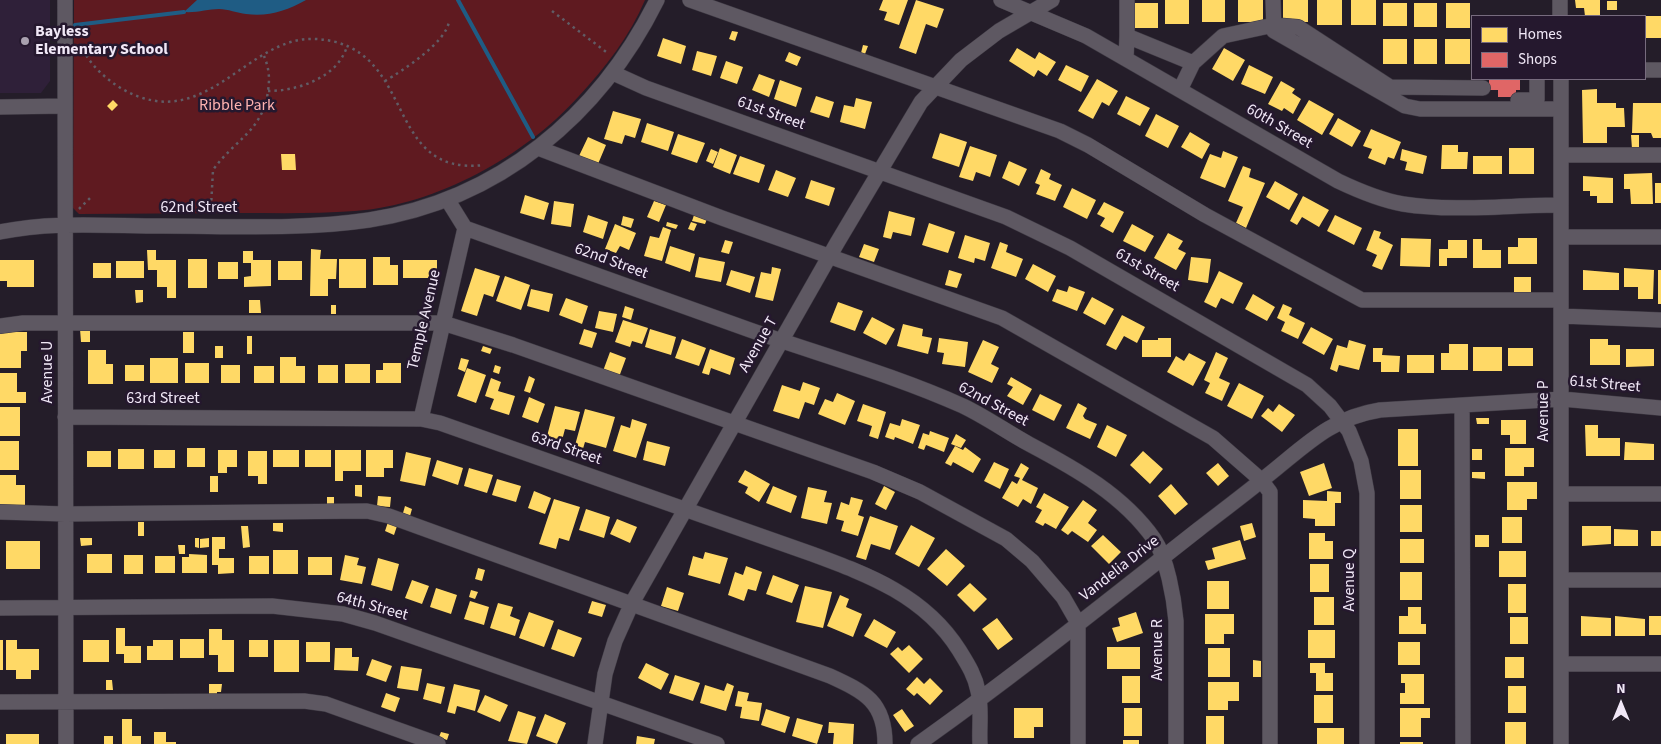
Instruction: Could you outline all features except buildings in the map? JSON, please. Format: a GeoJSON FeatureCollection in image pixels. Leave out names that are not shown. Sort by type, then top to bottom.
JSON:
{"type":"FeatureCollection","features":[{"type":"Feature","properties":{"kind":"street","name":"Avenue U"},"geometry":{"type":"LineString","coordinates":[[65,0],[66,744]]}},
{"type":"Feature","properties":{"kind":"street"},"geometry":{"type":"LineString","coordinates":[[465,228],[448,199],[490,179],[538,148],[578,113],[613,73],[636,39],[657,0]]}},
{"type":"Feature","properties":{"kind":"street"},"geometry":{"type":"LineString","coordinates":[[690,0],[1060,131],[1088,144],[1205,215],[1362,300],[1561,300]]}},
{"type":"Feature","properties":{"kind":"street","name":"60th Street"},"geometry":{"type":"LineString","coordinates":[[1001,0],[1086,36],[1338,181],[1370,196],[1403,204],[1444,206],[1561,205]]}},
{"type":"Feature","properties":{"kind":"street","name":"Avenue T"},"geometry":{"type":"LineString","coordinates":[[595,744],[605,674],[615,641],[632,603],[830,255],[921,102],[961,60],[1000,31],[1052,0]]}},
{"type":"Feature","properties":{"kind":"street"},"geometry":{"type":"LineString","coordinates":[[1126,59],[1128,36],[1127,0]]}},
{"type":"Feature","properties":{"kind":"street"},"geometry":{"type":"LineString","coordinates":[[1273,0],[1274,31],[1405,106],[1420,109],[1502,104],[1537,95],[1561,86]]}},
{"type":"Feature","properties":{"kind":"street"},"geometry":{"type":"LineString","coordinates":[[1560,0],[1560,15]]}},
{"type":"Feature","properties":{"kind":"street"},"geometry":{"type":"LineString","coordinates":[[1180,90],[1193,63],[1223,36],[1274,26],[1298,26],[1390,87],[1483,83],[1484,100],[1502,104]]}},
{"type":"Feature","properties":{"kind":"street"},"geometry":{"type":"LineString","coordinates":[[1128,36],[1193,63]]}},
{"type":"Feature","properties":{"kind":"street"},"geometry":{"type":"LineString","coordinates":[[1646,70],[1661,70]]}},
{"type":"Feature","properties":{"kind":"street","name":"61st Street"},"geometry":{"type":"LineString","coordinates":[[613,73],[646,88],[1006,217],[1070,248],[1307,385],[1330,406],[1342,421],[1360,413],[1380,410],[1562,399],[1661,408]]}},
{"type":"Feature","properties":{"kind":"street","name":"Avenue P"},"geometry":{"type":"LineString","coordinates":[[1561,86],[1561,744]]}},
{"type":"Feature","properties":{"kind":"street"},"geometry":{"type":"LineString","coordinates":[[1537,95],[1561,109]]}},
{"type":"Feature","properties":{"kind":"street"},"geometry":{"type":"LineString","coordinates":[[0,106],[65,106]]}},
{"type":"Feature","properties":{"kind":"street"},"geometry":{"type":"LineString","coordinates":[[538,148],[722,218],[1002,318],[1212,438],[1262,480],[1270,492],[1270,744]]}},
{"type":"Feature","properties":{"kind":"street"},"geometry":{"type":"LineString","coordinates":[[1561,155],[1661,155]]}},
{"type":"Feature","properties":{"kind":"street","name":"62nd Street"},"geometry":{"type":"LineString","coordinates":[[0,232],[65,226],[291,226],[340,224],[402,214],[448,199]]}},
{"type":"Feature","properties":{"kind":"street","name":"62nd Street"},"geometry":{"type":"LineString","coordinates":[[465,228],[781,341],[918,387],[957,404],[1107,490],[1155,540],[1162,558]]}},
{"type":"Feature","properties":{"kind":"street","name":"Temple Avenue"},"geometry":{"type":"LineString","coordinates":[[421,419],[465,228]]}},
{"type":"Feature","properties":{"kind":"street"},"geometry":{"type":"LineString","coordinates":[[1561,237],[1661,237]]}},
{"type":"Feature","properties":{"kind":"street"},"geometry":{"type":"LineString","coordinates":[[1561,316],[1661,320]]}},
{"type":"Feature","properties":{"kind":"street"},"geometry":{"type":"LineString","coordinates":[[0,326],[23,323],[443,323],[513,345],[889,479],[920,492],[1006,539],[1032,561],[1064,597],[1078,624],[1078,744]]}},
{"type":"Feature","properties":{"kind":"street"},"geometry":{"type":"LineString","coordinates":[[1462,406],[1463,744]]}},
{"type":"Feature","properties":{"kind":"street","name":"63rd Street"},"geometry":{"type":"LineString","coordinates":[[65,417],[421,419],[685,509],[867,574],[914,601],[938,621],[955,643],[971,670],[979,701],[980,744]]}},
{"type":"Feature","properties":{"kind":"street","name":"Vandelia Drive"},"geometry":{"type":"LineString","coordinates":[[918,744],[979,701],[1262,480],[1317,434],[1342,421]]}},
{"type":"Feature","properties":{"kind":"street","name":"Avenue Q"},"geometry":{"type":"LineString","coordinates":[[1342,421],[1349,431],[1361,461],[1367,493],[1367,744]]}},
{"type":"Feature","properties":{"kind":"street"},"geometry":{"type":"LineString","coordinates":[[1562,494],[1661,494]]}},
{"type":"Feature","properties":{"kind":"street"},"geometry":{"type":"LineString","coordinates":[[0,512],[65,514],[368,511],[389,516],[773,654],[859,690],[872,701],[882,715],[886,744]]}},
{"type":"Feature","properties":{"kind":"street","name":"Avenue R"},"geometry":{"type":"LineString","coordinates":[[1162,558],[1174,605],[1176,621],[1176,744]]}},
{"type":"Feature","properties":{"kind":"street"},"geometry":{"type":"LineString","coordinates":[[1562,580],[1661,580]]}},
{"type":"Feature","properties":{"kind":"street","name":"64th Street"},"geometry":{"type":"LineString","coordinates":[[0,608],[272,606],[343,614],[374,623],[601,703],[700,741],[717,744]]}},
{"type":"Feature","properties":{"kind":"street"},"geometry":{"type":"LineString","coordinates":[[1562,664],[1661,664]]}},
{"type":"Feature","properties":{"kind":"street"},"geometry":{"type":"LineString","coordinates":[[0,702],[304,701],[326,704],[438,744]]}},
{"type":"Feature","properties":{"kind":"path"},"geometry":{"type":"LineString","coordinates":[[552,11],[610,54]]}},
{"type":"Feature","properties":{"kind":"path"},"geometry":{"type":"LineString","coordinates":[[385,81],[421,56],[447,30],[449,21]]}},
{"type":"Feature","properties":{"kind":"path"},"geometry":{"type":"LineString","coordinates":[[78,41],[88,58],[105,77],[129,92],[158,100],[203,94],[283,45],[304,39],[332,41],[357,51],[372,63],[385,81],[420,144],[434,157],[445,163],[461,167],[488,165]]}},
{"type":"Feature","properties":{"kind":"path"},"geometry":{"type":"LineString","coordinates":[[268,91],[292,89],[320,77],[334,66],[347,46]]}},
{"type":"Feature","properties":{"kind":"path"},"geometry":{"type":"LineString","coordinates":[[211,207],[213,170],[258,122],[266,102],[268,66],[264,56]]}},
{"type":"Feature","properties":{"kind":"path"},"geometry":{"type":"LineString","coordinates":[[78,210],[90,198]]}},
{"type":"Feature","properties":{"kind":"shaded area","name":"Bayless Elementary School"},"geometry":{"type":"Polygon","coordinates":[[[0,0],[50,0],[50,81],[41,93],[0,93],[0,0]]]}},
{"type":"Feature","properties":{"kind":"green space","name":"Ribble Park"},"geometry":{"type":"Polygon","coordinates":[[[74,0],[645,0],[632,26],[607,63],[557,118],[506,157],[478,174],[448,188],[386,207],[355,211],[326,213],[79,214],[73,208],[74,0]]]}},
{"type":"Feature","properties":{"kind":"water"},"geometry":{"type":"Polygon","coordinates":[[[197,0],[306,0],[284,10],[262,15],[219,9],[184,12],[197,0]]]}},
{"type":"Feature","properties":{"kind":"waterway"},"geometry":{"type":"LineString","coordinates":[[458,0],[533,137]]}},
{"type":"Feature","properties":{"kind":"waterway"},"geometry":{"type":"LineString","coordinates":[[75,25],[184,12]]}},
{"type":"Feature","properties":{"kind":"place","name":"Bayless Elementary School"},"geometry":{"type":"Point","coordinates":[25,41]}}]}
